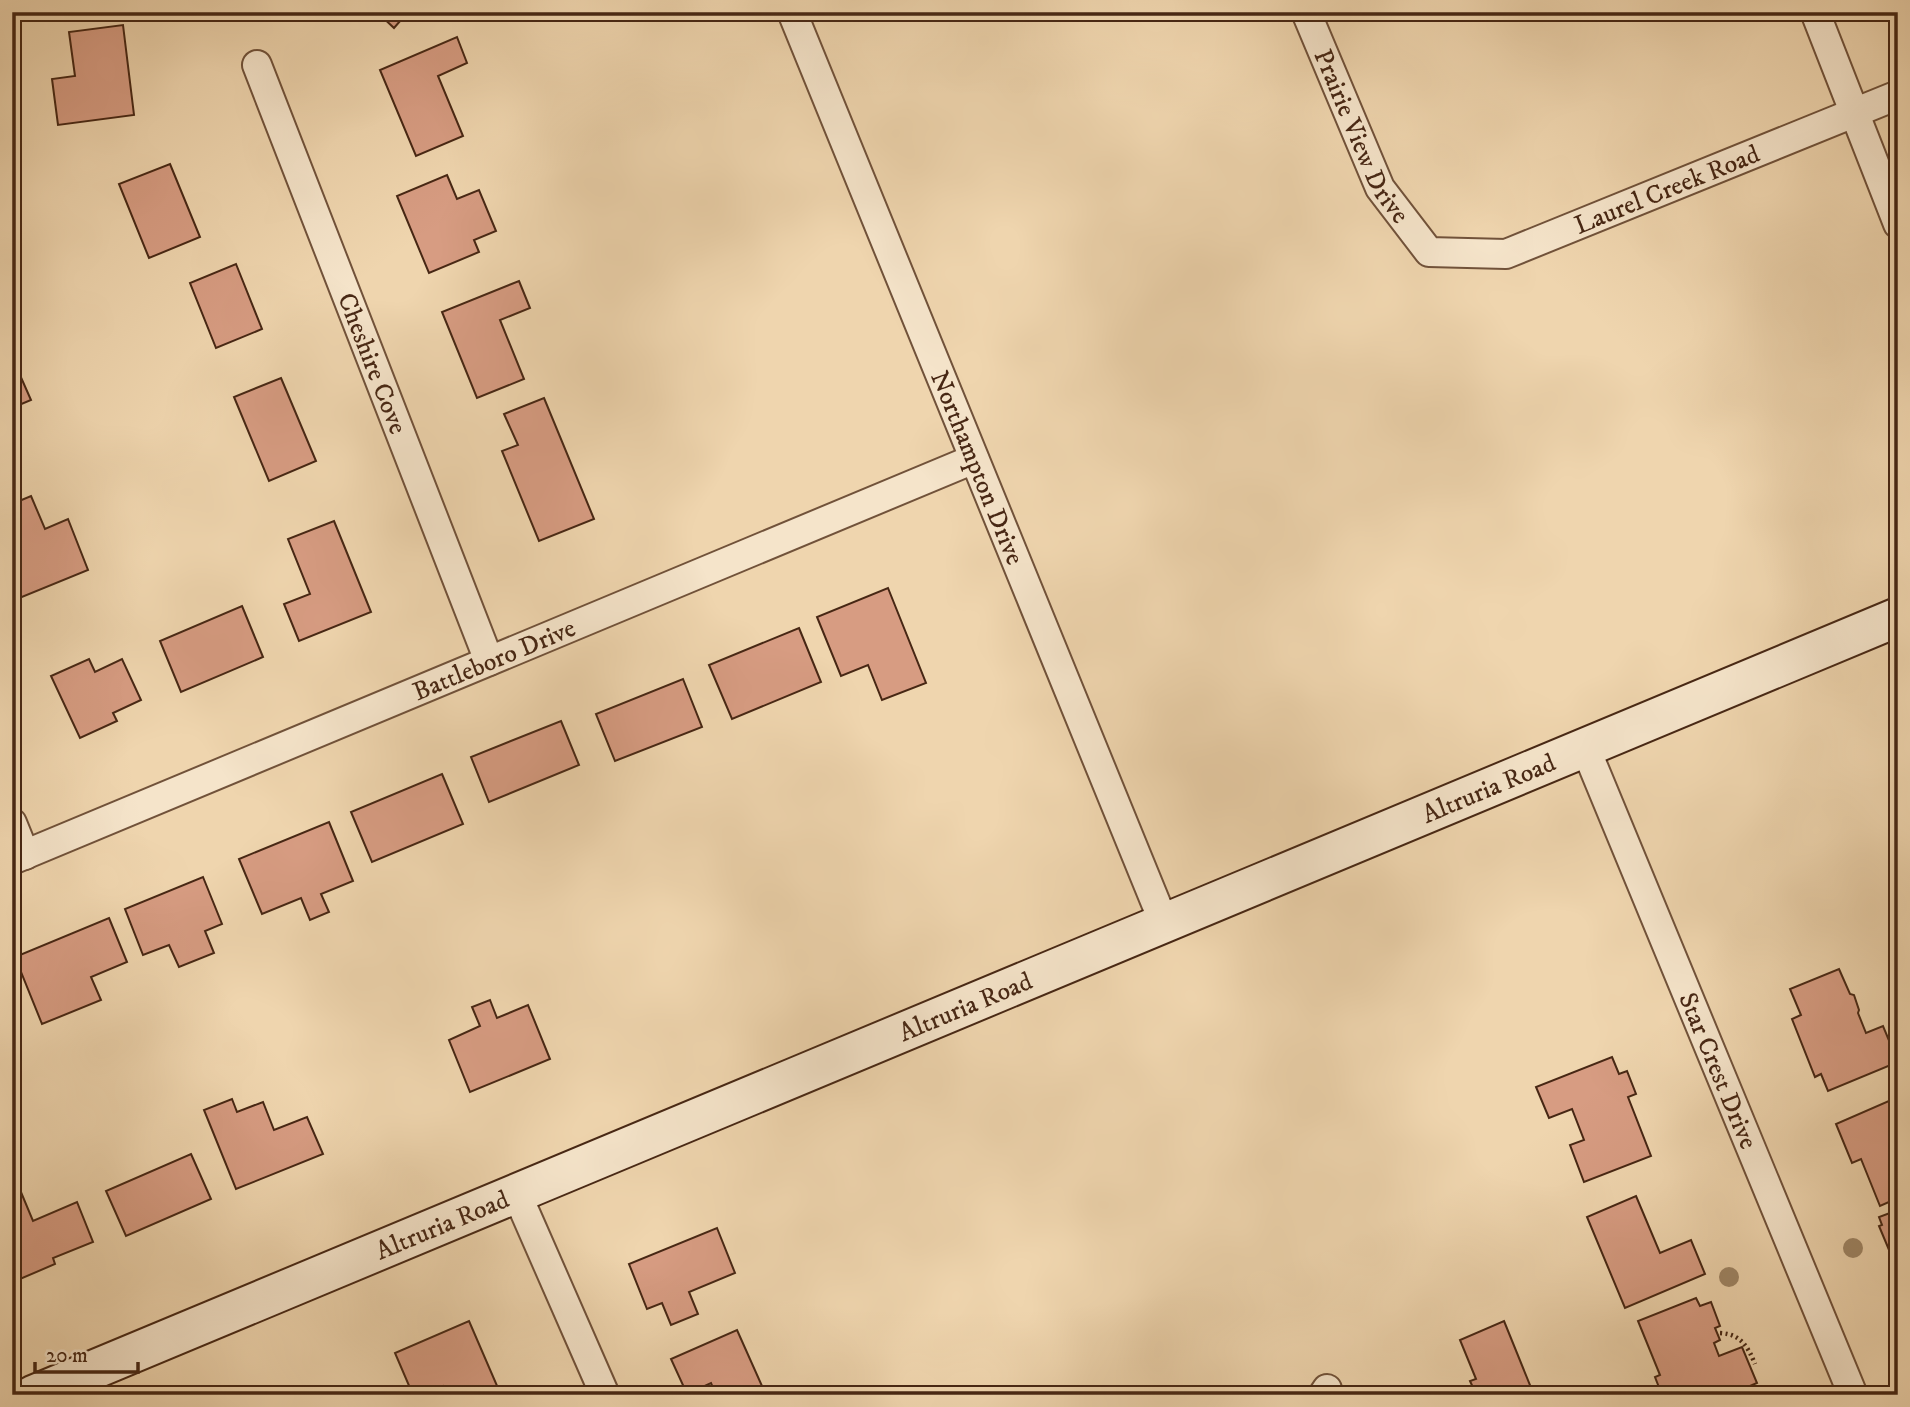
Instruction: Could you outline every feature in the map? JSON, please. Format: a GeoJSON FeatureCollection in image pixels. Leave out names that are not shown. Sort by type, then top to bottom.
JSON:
{"type":"FeatureCollection","features":[{"type":"Feature","properties":{"kind":"street","name":"Northampton Drive"},"geometry":{"type":"LineString","coordinates":[[792,12],[1164,923]]}},
{"type":"Feature","properties":{"kind":"street","name":"Prairie View Drive"},"geometry":{"type":"LineString","coordinates":[[1306,12],[1381,188],[1429,252]]}},
{"type":"Feature","properties":{"kind":"street"},"geometry":{"type":"LineString","coordinates":[[1815,12],[1898,224]]}},
{"type":"Feature","properties":{"kind":"street","name":"Cheshire Cove"},"geometry":{"type":"LineString","coordinates":[[257,65],[489,662]]}},
{"type":"Feature","properties":{"kind":"street","name":"Laurel Creek Road"},"geometry":{"type":"LineString","coordinates":[[1429,252],[1506,254],[1898,95]]}},
{"type":"Feature","properties":{"kind":"street","name":"Battleboro Drive"},"geometry":{"type":"LineString","coordinates":[[18,858],[974,458]]}},
{"type":"Feature","properties":{"kind":"street","name":"Altruria Road"},"geometry":{"type":"LineString","coordinates":[[33,1395],[1898,617]]}},
{"type":"Feature","properties":{"kind":"street","name":"Star Crest Drive"},"geometry":{"type":"LineString","coordinates":[[1585,747],[1853,1395]]}},
{"type":"Feature","properties":{"kind":"street"},"geometry":{"type":"LineString","coordinates":[[12,823],[18,858]]}},
{"type":"Feature","properties":{"kind":"street"},"geometry":{"type":"LineString","coordinates":[[516,1192],[605,1395]]}},
{"type":"Feature","properties":{"kind":"path"},"geometry":{"type":"LineString","coordinates":[[1720,1334],[1739,1338],[1746,1344],[1755,1364]]}},
{"type":"Feature","properties":{"kind":"building"},"geometry":{"type":"Polygon","coordinates":[[[377,12],[408,12],[394,28],[377,12]]]}},
{"type":"Feature","properties":{"kind":"building"},"geometry":{"type":"Polygon","coordinates":[[[123,25],[134,115],[58,125],[52,79],[75,76],[69,32],[123,25]]]}},
{"type":"Feature","properties":{"kind":"building"},"geometry":{"type":"Polygon","coordinates":[[[457,37],[467,63],[438,76],[463,136],[416,156],[380,70],[457,37]]]}},
{"type":"Feature","properties":{"kind":"building"},"geometry":{"type":"Polygon","coordinates":[[[170,164],[200,237],[149,258],[119,184],[170,164]]]}},
{"type":"Feature","properties":{"kind":"building"},"geometry":{"type":"Polygon","coordinates":[[[447,175],[457,199],[479,190],[496,231],[474,240],[479,252],[429,273],[397,196],[447,175]]]}},
{"type":"Feature","properties":{"kind":"building"},"geometry":{"type":"Polygon","coordinates":[[[236,264],[262,329],[216,348],[190,283],[236,264]]]}},
{"type":"Feature","properties":{"kind":"building"},"geometry":{"type":"Polygon","coordinates":[[[519,281],[530,308],[500,320],[524,379],[477,398],[442,312],[519,281]]]}},
{"type":"Feature","properties":{"kind":"building"},"geometry":{"type":"Polygon","coordinates":[[[12,357],[31,400],[12,408],[12,357]]]}},
{"type":"Feature","properties":{"kind":"building"},"geometry":{"type":"Polygon","coordinates":[[[281,378],[316,461],[269,481],[234,397],[281,378]]]}},
{"type":"Feature","properties":{"kind":"building"},"geometry":{"type":"Polygon","coordinates":[[[544,398],[594,519],[539,541],[502,451],[518,445],[504,414],[544,398]]]}},
{"type":"Feature","properties":{"kind":"building"},"geometry":{"type":"Polygon","coordinates":[[[31,496],[45,529],[68,519],[88,570],[17,599],[12,588],[12,504],[31,496]]]}},
{"type":"Feature","properties":{"kind":"building"},"geometry":{"type":"Polygon","coordinates":[[[334,521],[371,612],[299,641],[284,604],[310,594],[288,539],[334,521]]]}},
{"type":"Feature","properties":{"kind":"building"},"geometry":{"type":"Polygon","coordinates":[[[888,588],[926,683],[882,700],[868,665],[841,676],[817,617],[888,588]]]}},
{"type":"Feature","properties":{"kind":"building"},"geometry":{"type":"Polygon","coordinates":[[[242,606],[263,657],[181,692],[160,641],[242,606]]]}},
{"type":"Feature","properties":{"kind":"building"},"geometry":{"type":"Polygon","coordinates":[[[799,628],[821,682],[732,719],[709,665],[799,628]]]}},
{"type":"Feature","properties":{"kind":"building"},"geometry":{"type":"Polygon","coordinates":[[[89,659],[95,672],[122,659],[141,700],[113,713],[117,721],[80,738],[51,676],[89,659]]]}},
{"type":"Feature","properties":{"kind":"building"},"geometry":{"type":"Polygon","coordinates":[[[683,679],[702,727],[615,761],[596,714],[683,679]]]}},
{"type":"Feature","properties":{"kind":"building"},"geometry":{"type":"Polygon","coordinates":[[[561,721],[579,765],[489,802],[471,757],[561,721]]]}},
{"type":"Feature","properties":{"kind":"building"},"geometry":{"type":"Polygon","coordinates":[[[442,774],[463,824],[372,862],[351,812],[442,774]]]}},
{"type":"Feature","properties":{"kind":"building"},"geometry":{"type":"Polygon","coordinates":[[[329,822],[353,881],[321,894],[329,912],[310,920],[301,898],[262,914],[239,859],[329,822]]]}},
{"type":"Feature","properties":{"kind":"building"},"geometry":{"type":"Polygon","coordinates":[[[203,877],[222,924],[205,931],[214,953],[179,967],[169,945],[143,955],[125,909],[203,877]]]}},
{"type":"Feature","properties":{"kind":"building"},"geometry":{"type":"Polygon","coordinates":[[[109,918],[127,962],[91,977],[101,1000],[42,1024],[15,957],[109,918]]]}},
{"type":"Feature","properties":{"kind":"building"},"geometry":{"type":"Polygon","coordinates":[[[1839,969],[1850,994],[1854,995],[1866,1033],[1883,1026],[1898,1062],[1828,1091],[1821,1074],[1815,1077],[1792,1019],[1801,1015],[1790,989],[1839,969]]]}},
{"type":"Feature","properties":{"kind":"building"},"geometry":{"type":"Polygon","coordinates":[[[490,1000],[497,1018],[528,1005],[550,1059],[470,1092],[449,1040],[480,1026],[472,1007],[490,1000]]]}},
{"type":"Feature","properties":{"kind":"building"},"geometry":{"type":"Polygon","coordinates":[[[1612,1057],[1619,1074],[1627,1071],[1636,1094],[1628,1097],[1651,1156],[1584,1182],[1570,1145],[1584,1140],[1572,1109],[1549,1118],[1536,1087],[1612,1057]]]}},
{"type":"Feature","properties":{"kind":"building"},"geometry":{"type":"Polygon","coordinates":[[[1898,1097],[1898,1198],[1880,1206],[1861,1159],[1852,1163],[1836,1124],[1898,1097]]]}},
{"type":"Feature","properties":{"kind":"building"},"geometry":{"type":"Polygon","coordinates":[[[232,1099],[237,1112],[263,1102],[274,1130],[307,1117],[323,1154],[236,1189],[204,1110],[232,1099]]]}},
{"type":"Feature","properties":{"kind":"building"},"geometry":{"type":"Polygon","coordinates":[[[191,1154],[211,1199],[126,1236],[106,1191],[191,1154]]]}},
{"type":"Feature","properties":{"kind":"building"},"geometry":{"type":"Polygon","coordinates":[[[18,1185],[33,1221],[77,1202],[93,1242],[53,1258],[55,1264],[13,1282],[12,1187],[18,1185]]]}},
{"type":"Feature","properties":{"kind":"building"},"geometry":{"type":"Polygon","coordinates":[[[1636,1196],[1660,1253],[1691,1240],[1705,1274],[1625,1308],[1587,1217],[1636,1196]]]}},
{"type":"Feature","properties":{"kind":"building"},"geometry":{"type":"Polygon","coordinates":[[[1898,1210],[1897,1269],[1879,1226],[1882,1225],[1879,1217],[1898,1210]]]}},
{"type":"Feature","properties":{"kind":"building"},"geometry":{"type":"Polygon","coordinates":[[[717,1228],[735,1273],[689,1292],[698,1314],[671,1325],[662,1303],[647,1309],[629,1264],[717,1228]]]}},
{"type":"Feature","properties":{"kind":"building"},"geometry":{"type":"Polygon","coordinates":[[[1696,1298],[1700,1306],[1711,1302],[1720,1326],[1715,1328],[1720,1340],[1714,1343],[1719,1356],[1742,1347],[1757,1383],[1729,1395],[1662,1395],[1655,1377],[1660,1375],[1638,1321],[1696,1298]]]}},
{"type":"Feature","properties":{"kind":"building"},"geometry":{"type":"Polygon","coordinates":[[[469,1321],[501,1395],[447,1395],[443,1386],[422,1395],[413,1395],[395,1353],[469,1321]]]}},
{"type":"Feature","properties":{"kind":"building"},"geometry":{"type":"Polygon","coordinates":[[[1504,1321],[1534,1395],[1474,1395],[1476,1394],[1470,1381],[1476,1379],[1460,1340],[1504,1321]]]}},
{"type":"Feature","properties":{"kind":"building"},"geometry":{"type":"Polygon","coordinates":[[[737,1330],[766,1395],[716,1395],[711,1383],[687,1394],[671,1359],[737,1330]]]}}]}
